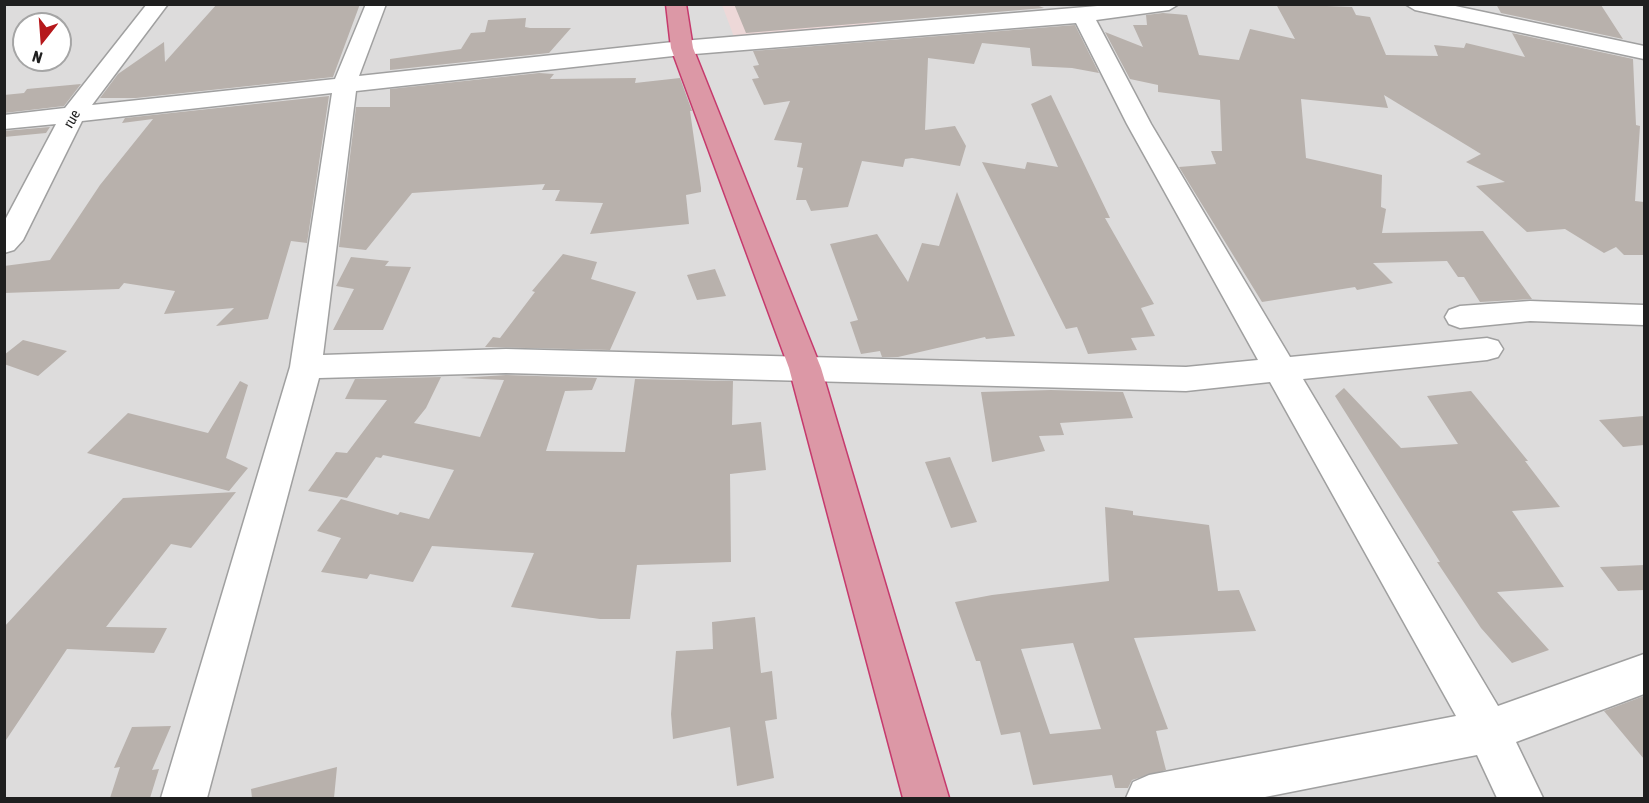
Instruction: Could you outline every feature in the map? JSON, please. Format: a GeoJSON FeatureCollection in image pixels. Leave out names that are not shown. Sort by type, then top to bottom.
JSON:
{"type":"FeatureCollection","features":[{"type":"Feature","properties":{"kind":"highway"},"geometry":{"type":"LineString","coordinates":[[676,4],[682,48],[804,368],[926,798]]}},
{"type":"Feature","properties":{"kind":"street","name":"rue"},"geometry":{"type":"LineString","coordinates":[[4,244],[9,240],[73,114],[158,4]]}},
{"type":"Feature","properties":{"kind":"street"},"geometry":{"type":"LineString","coordinates":[[184,798],[306,367],[345,83],[376,4]]}},
{"type":"Feature","properties":{"kind":"street"},"geometry":{"type":"LineString","coordinates":[[4,122],[682,48],[1083,16],[1169,4]]}},
{"type":"Feature","properties":{"kind":"street"},"geometry":{"type":"LineString","coordinates":[[1415,4],[1643,56]]}},
{"type":"Feature","properties":{"kind":"street"},"geometry":{"type":"LineString","coordinates":[[1083,16],[1139,124],[1488,731],[1520,798]]}},
{"type":"Feature","properties":{"kind":"street"},"geometry":{"type":"LineString","coordinates":[[1460,316],[1530,311],[1644,315]]}},
{"type":"Feature","properties":{"kind":"street"},"geometry":{"type":"LineString","coordinates":[[306,367],[506,361],[1186,379],[1487,349]]}},
{"type":"Feature","properties":{"kind":"street"},"geometry":{"type":"LineString","coordinates":[[1149,798],[1488,731],[1644,674]]}},
{"type":"Feature","properties":{"kind":"shaded area"},"geometry":{"type":"Polygon","coordinates":[[[5,5],[1644,5],[1644,798],[5,798],[5,5]]]}},
{"type":"Feature","properties":{"kind":"shaded area"},"geometry":{"type":"Polygon","coordinates":[[[722,5],[866,5],[878,25],[737,45],[722,5]]]}},
{"type":"Feature","properties":{"kind":"building"},"geometry":{"type":"Polygon","coordinates":[[[217,4],[360,4],[333,77],[136,98],[100,98],[118,74],[164,42],[165,62],[217,4]]]}},
{"type":"Feature","properties":{"kind":"building"},"geometry":{"type":"Polygon","coordinates":[[[734,4],[1034,4],[1044,8],[746,33],[734,4]]]}},
{"type":"Feature","properties":{"kind":"building"},"geometry":{"type":"Polygon","coordinates":[[[1276,4],[1352,7],[1356,15],[1370,17],[1386,55],[1438,56],[1434,45],[1464,48],[1466,43],[1525,57],[1512,33],[1633,59],[1636,125],[1640,126],[1635,201],[1644,202],[1644,255],[1624,255],[1616,247],[1604,253],[1565,229],[1527,232],[1476,186],[1505,182],[1466,162],[1481,154],[1384,95],[1388,108],[1301,99],[1306,158],[1382,175],[1381,207],[1386,209],[1382,233],[1483,231],[1532,299],[1480,302],[1464,277],[1458,277],[1447,261],[1373,263],[1393,283],[1262,302],[1179,167],[1216,164],[1211,151],[1222,151],[1220,100],[1158,92],[1158,85],[1130,79],[1105,32],[1143,47],[1133,25],[1147,25],[1146,15],[1163,13],[1187,15],[1199,55],[1239,60],[1250,29],[1295,39],[1276,4]]]}},
{"type":"Feature","properties":{"kind":"building"},"geometry":{"type":"Polygon","coordinates":[[[1496,4],[1601,5],[1623,39],[1501,13],[1496,4]]]}},
{"type":"Feature","properties":{"kind":"building"},"geometry":{"type":"Polygon","coordinates":[[[526,18],[525,27],[571,28],[549,53],[390,70],[390,59],[461,49],[471,33],[485,32],[488,20],[526,18]]]}},
{"type":"Feature","properties":{"kind":"building"},"geometry":{"type":"Polygon","coordinates":[[[1075,25],[1099,73],[1072,68],[1032,66],[1030,48],[982,43],[974,64],[928,58],[925,130],[955,126],[966,146],[960,166],[912,158],[905,159],[903,167],[862,161],[848,207],[811,211],[806,200],[796,200],[803,168],[797,167],[802,143],[774,140],[790,101],[764,105],[752,79],[759,78],[753,66],[759,65],[753,51],[1075,25]]]}},
{"type":"Feature","properties":{"kind":"building"},"geometry":{"type":"Polygon","coordinates":[[[539,73],[554,74],[550,79],[636,78],[635,83],[680,78],[692,111],[690,111],[701,188],[701,192],[686,195],[689,224],[590,234],[603,203],[555,201],[560,190],[542,190],[545,184],[412,193],[366,250],[339,247],[356,107],[390,107],[390,89],[539,73]]]}},
{"type":"Feature","properties":{"kind":"building"},"geometry":{"type":"Polygon","coordinates":[[[81,84],[64,106],[4,113],[4,95],[24,93],[27,89],[81,84]]]}},
{"type":"Feature","properties":{"kind":"building"},"geometry":{"type":"Polygon","coordinates":[[[1051,95],[1110,218],[1105,218],[1154,304],[1141,308],[1155,336],[1131,338],[1137,350],[1088,354],[1077,327],[1066,329],[982,162],[1025,169],[1027,162],[1058,167],[1031,104],[1051,95]]]}},
{"type":"Feature","properties":{"kind":"building"},"geometry":{"type":"Polygon","coordinates":[[[329,96],[307,243],[291,241],[268,319],[216,326],[234,308],[164,314],[175,291],[124,283],[119,289],[4,293],[4,266],[50,260],[100,185],[153,119],[122,123],[125,118],[329,96]]]}},
{"type":"Feature","properties":{"kind":"building"},"geometry":{"type":"Polygon","coordinates":[[[50,127],[46,133],[4,137],[4,131],[50,127]]]}},
{"type":"Feature","properties":{"kind":"building"},"geometry":{"type":"Polygon","coordinates":[[[957,192],[1015,336],[986,339],[985,337],[898,357],[882,357],[880,351],[861,354],[850,322],[858,320],[830,244],[877,234],[908,282],[922,243],[939,246],[957,192]]]}},
{"type":"Feature","properties":{"kind":"building"},"geometry":{"type":"Polygon","coordinates":[[[563,254],[597,262],[591,279],[636,292],[610,350],[485,347],[493,337],[500,338],[535,292],[532,291],[563,254]]]}},
{"type":"Feature","properties":{"kind":"building"},"geometry":{"type":"Polygon","coordinates":[[[351,257],[389,261],[385,266],[411,267],[383,330],[333,330],[354,289],[336,286],[351,257]]]}},
{"type":"Feature","properties":{"kind":"building"},"geometry":{"type":"Polygon","coordinates":[[[715,269],[726,296],[697,300],[687,275],[715,269]]]}},
{"type":"Feature","properties":{"kind":"building"},"geometry":{"type":"Polygon","coordinates":[[[23,340],[67,351],[38,376],[4,364],[4,355],[23,340]]]}},
{"type":"Feature","properties":{"kind":"building"},"geometry":{"type":"Polygon","coordinates":[[[506,375],[597,378],[592,390],[565,391],[546,451],[625,452],[635,379],[733,381],[732,425],[761,422],[766,470],[730,474],[731,562],[637,565],[630,619],[600,619],[511,607],[534,553],[432,546],[413,582],[370,574],[367,579],[321,572],[341,538],[317,531],[341,499],[398,515],[400,512],[429,519],[454,470],[383,455],[381,458],[376,457],[347,498],[308,491],[336,452],[347,453],[387,400],[345,399],[355,379],[441,377],[426,408],[414,423],[480,437],[504,380],[460,378],[506,375]]]}},
{"type":"Feature","properties":{"kind":"building"},"geometry":{"type":"Polygon","coordinates":[[[240,381],[248,385],[226,458],[248,468],[229,491],[87,453],[128,413],[208,433],[240,381]]]}},
{"type":"Feature","properties":{"kind":"building"},"geometry":{"type":"Polygon","coordinates":[[[1344,388],[1401,448],[1458,444],[1427,396],[1471,391],[1528,461],[1525,461],[1560,507],[1512,511],[1564,587],[1497,592],[1549,650],[1512,663],[1481,628],[1437,562],[1440,562],[1335,396],[1344,388]]]}},
{"type":"Feature","properties":{"kind":"building"},"geometry":{"type":"Polygon","coordinates":[[[1051,390],[1123,392],[1133,418],[1060,423],[1064,435],[1039,436],[1045,451],[992,462],[981,392],[1051,390]]]}},
{"type":"Feature","properties":{"kind":"building"},"geometry":{"type":"Polygon","coordinates":[[[1644,416],[1644,445],[1623,447],[1599,420],[1644,416]]]}},
{"type":"Feature","properties":{"kind":"building"},"geometry":{"type":"Polygon","coordinates":[[[950,457],[977,522],[951,528],[925,462],[950,457]]]}},
{"type":"Feature","properties":{"kind":"building"},"geometry":{"type":"Polygon","coordinates":[[[236,492],[191,548],[171,544],[106,627],[167,628],[154,653],[67,649],[4,743],[4,627],[123,498],[236,492]]]}},
{"type":"Feature","properties":{"kind":"building"},"geometry":{"type":"Polygon","coordinates":[[[1105,507],[1133,511],[1133,515],[1209,525],[1218,591],[1239,590],[1256,631],[1134,638],[1168,729],[1156,731],[1166,770],[1132,780],[1128,788],[1115,788],[1112,775],[1033,785],[1020,732],[1001,735],[980,661],[976,661],[955,602],[992,595],[1109,581],[1105,507]],[[1073,643],[1021,649],[1050,734],[1101,729],[1073,643]]]}},
{"type":"Feature","properties":{"kind":"building"},"geometry":{"type":"Polygon","coordinates":[[[1644,565],[1644,590],[1618,591],[1600,567],[1644,565]]]}},
{"type":"Feature","properties":{"kind":"building"},"geometry":{"type":"Polygon","coordinates":[[[755,617],[761,673],[772,671],[777,719],[765,721],[774,778],[737,786],[730,727],[673,739],[671,714],[676,651],[713,649],[712,622],[755,617]]]}},
{"type":"Feature","properties":{"kind":"building"},"geometry":{"type":"Polygon","coordinates":[[[1644,696],[1644,759],[1604,711],[1644,696]]]}},
{"type":"Feature","properties":{"kind":"building"},"geometry":{"type":"Polygon","coordinates":[[[171,726],[152,770],[159,769],[150,798],[110,798],[120,767],[114,768],[132,727],[171,726]]]}},
{"type":"Feature","properties":{"kind":"building"},"geometry":{"type":"Polygon","coordinates":[[[337,767],[334,798],[252,798],[251,789],[337,767]]]}}]}
